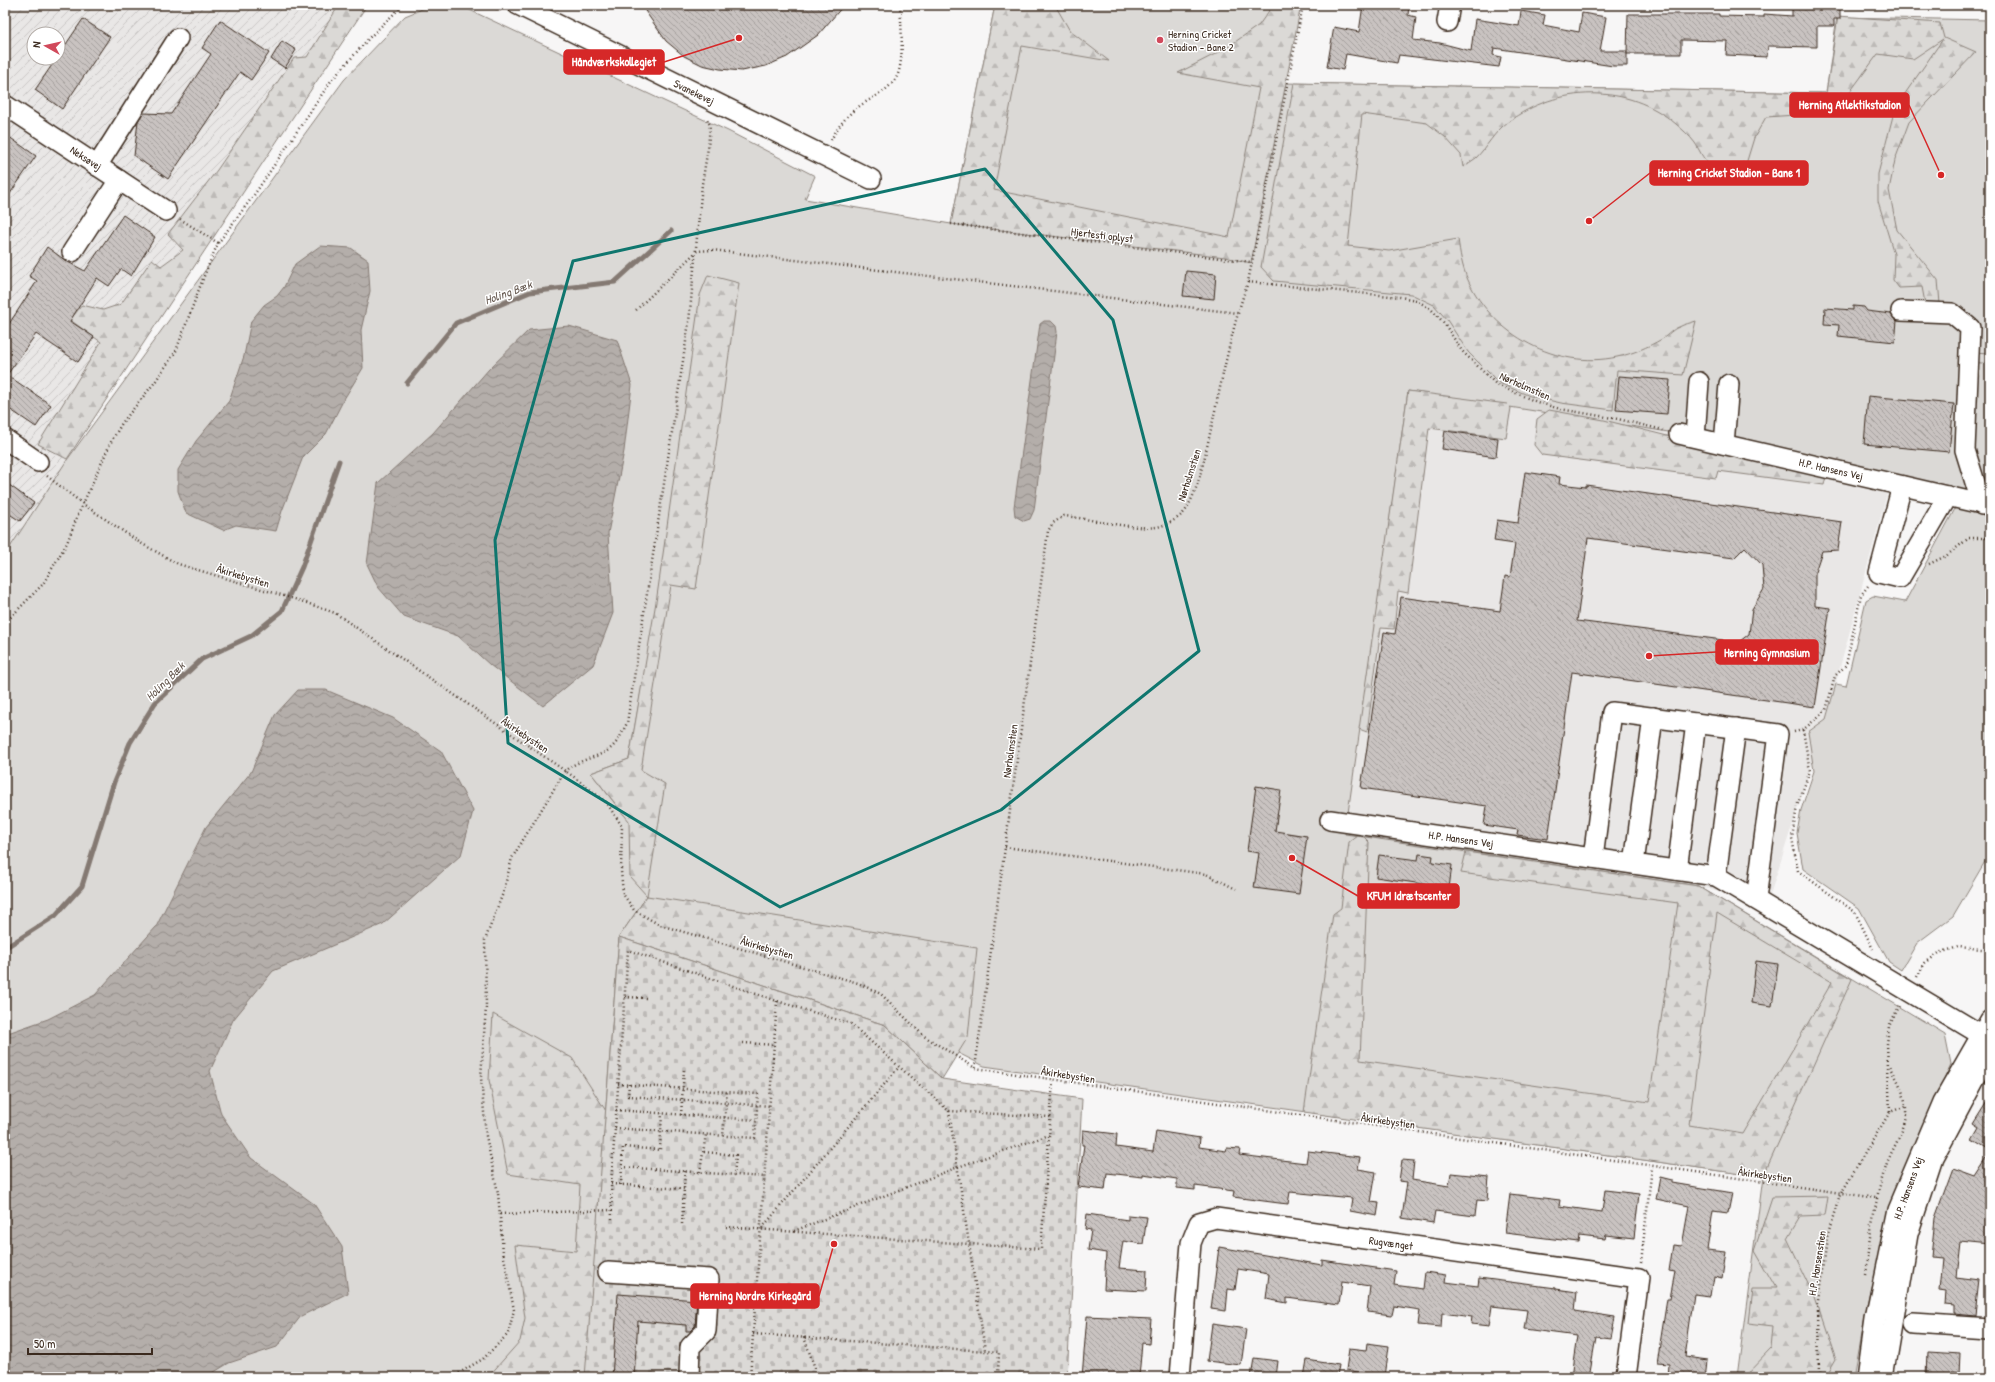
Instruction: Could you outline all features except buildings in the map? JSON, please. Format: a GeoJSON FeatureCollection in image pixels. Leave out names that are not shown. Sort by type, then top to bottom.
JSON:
{"type":"FeatureCollection","features":[{"type":"Feature","properties":{"kind":"street","name":"Svanekevej"},"geometry":{"type":"LineString","coordinates":[[510,8],[871,179]]}},
{"type":"Feature","properties":{"kind":"street"},"geometry":{"type":"LineString","coordinates":[[97,166],[178,38]]}},
{"type":"Feature","properties":{"kind":"street","name":"Neksøvej"},"geometry":{"type":"LineString","coordinates":[[5,105],[166,211]]}},
{"type":"Feature","properties":{"kind":"street"},"geometry":{"type":"LineString","coordinates":[[72,252],[119,180]]}},
{"type":"Feature","properties":{"kind":"street","name":"H.P. Hansens Vej"},"geometry":{"type":"LineString","coordinates":[[1901,311],[1952,313],[1970,328],[1965,450],[1986,506]]}},
{"type":"Feature","properties":{"kind":"street"},"geometry":{"type":"LineString","coordinates":[[1687,436],[1699,382]]}},
{"type":"Feature","properties":{"kind":"street"},"geometry":{"type":"LineString","coordinates":[[1724,444],[1729,384]]}},
{"type":"Feature","properties":{"kind":"street","name":"H.P. Hansens Vej"},"geometry":{"type":"LineString","coordinates":[[1687,436],[1986,506]]}},
{"type":"Feature","properties":{"kind":"street"},"geometry":{"type":"LineString","coordinates":[[5,439],[38,462]]}},
{"type":"Feature","properties":{"kind":"street"},"geometry":{"type":"LineString","coordinates":[[1902,486],[1879,573],[1900,578],[1948,496]]}},
{"type":"Feature","properties":{"kind":"street"},"geometry":{"type":"LineString","coordinates":[[1593,858],[1612,712],[1778,734],[1756,899]]}},
{"type":"Feature","properties":{"kind":"street"},"geometry":{"type":"LineString","coordinates":[[1634,864],[1653,717]]}},
{"type":"Feature","properties":{"kind":"street"},"geometry":{"type":"LineString","coordinates":[[1677,870],[1696,723]]}},
{"type":"Feature","properties":{"kind":"street"},"geometry":{"type":"LineString","coordinates":[[1716,876],[1736,728]]}},
{"type":"Feature","properties":{"kind":"street","name":"H.P. Hansens Vej"},"geometry":{"type":"LineString","coordinates":[[1330,820],[1716,876],[1987,1032],[1943,1102],[1898,1208],[1875,1319],[1867,1377]]}},
{"type":"Feature","properties":{"kind":"street","name":"H.P. Hansens Vej"},"geometry":{"type":"LineString","coordinates":[[1884,1377],[1908,1234],[1912,1220],[1933,1158],[1990,1051]]}},
{"type":"Feature","properties":{"kind":"street","name":"Rugvænget"},"geometry":{"type":"LineString","coordinates":[[1180,1377],[1191,1243],[1199,1223],[1216,1218],[1640,1278]]}},
{"type":"Feature","properties":{"kind":"street"},"geometry":{"type":"LineString","coordinates":[[608,1272],[709,1279],[706,1331],[690,1347],[689,1377]]}},
{"type":"Feature","properties":{"kind":"street"},"geometry":{"type":"LineString","coordinates":[[1626,1377],[1640,1278]]}},
{"type":"Feature","properties":{"kind":"street"},"geometry":{"type":"LineString","coordinates":[[1913,1323],[1990,1328]]}},
{"type":"Feature","properties":{"kind":"path"},"geometry":{"type":"LineString","coordinates":[[5,622],[43,584],[67,543],[111,442],[122,423],[155,382],[176,351],[218,243],[254,195],[331,81],[370,37],[403,5]]}},
{"type":"Feature","properties":{"kind":"path"},"geometry":{"type":"LineString","coordinates":[[489,5],[510,8]]}},
{"type":"Feature","properties":{"kind":"path"},"geometry":{"type":"LineString","coordinates":[[823,155],[836,131],[854,111],[880,95],[897,77],[902,48],[900,5]]}},
{"type":"Feature","properties":{"kind":"path"},"geometry":{"type":"LineString","coordinates":[[1248,282],[1303,5]]}},
{"type":"Feature","properties":{"kind":"path"},"geometry":{"type":"LineString","coordinates":[[452,1377],[483,1358],[508,1334],[514,1310],[504,1252],[498,1193],[486,1136],[481,1077],[486,1007],[486,940],[503,893],[512,858],[565,771],[572,765],[608,750],[619,739],[627,723],[689,322],[710,124],[702,112]]}},
{"type":"Feature","properties":{"kind":"path"},"geometry":{"type":"LineString","coordinates":[[166,211],[218,243]]}},
{"type":"Feature","properties":{"kind":"path","name":"Hjertesti oplyst"},"geometry":{"type":"LineString","coordinates":[[951,224],[1251,262]]}},
{"type":"Feature","properties":{"kind":"path"},"geometry":{"type":"LineString","coordinates":[[636,310],[697,252],[720,251],[1237,313]]}},
{"type":"Feature","properties":{"kind":"path","name":"Nørholmstien"},"geometry":{"type":"LineString","coordinates":[[975,1068],[1048,531],[1053,523],[1064,516],[1143,527],[1159,527],[1173,521],[1187,509],[1196,486],[1208,443],[1237,313],[1248,282],[1400,296],[1416,300],[1432,310],[1444,323],[1462,351],[1497,385],[1537,402],[1560,409],[1618,418],[1687,436]]}},
{"type":"Feature","properties":{"kind":"path","name":"Åkirkebystien"},"geometry":{"type":"LineString","coordinates":[[38,462],[38,470],[83,504],[139,542],[178,564],[301,601],[335,613],[565,771],[606,802],[622,826],[621,871],[623,894],[634,910],[660,924],[858,983],[881,994],[924,1036],[975,1068],[1053,1081],[1876,1198]]}},
{"type":"Feature","properties":{"kind":"path"},"geometry":{"type":"LineString","coordinates":[[1926,566],[1946,556],[1969,538],[1990,538]]}},
{"type":"Feature","properties":{"kind":"path"},"geometry":{"type":"LineString","coordinates":[[1875,952],[1855,912],[1798,871],[1792,838],[1797,806],[1810,770],[1803,730],[1826,710],[1835,676],[1846,665],[1861,595],[1879,573]]}},
{"type":"Feature","properties":{"kind":"path"},"geometry":{"type":"LineString","coordinates":[[1005,846],[1206,874],[1236,889]]}},
{"type":"Feature","properties":{"kind":"path"},"geometry":{"type":"LineString","coordinates":[[612,1219],[611,1184],[628,950],[777,1001],[851,1024],[949,1111],[1050,1117]]}},
{"type":"Feature","properties":{"kind":"path"},"geometry":{"type":"LineString","coordinates":[[625,997],[647,998]]}},
{"type":"Feature","properties":{"kind":"path"},"geometry":{"type":"LineString","coordinates":[[750,1377],[777,1001]]}},
{"type":"Feature","properties":{"kind":"path"},"geometry":{"type":"LineString","coordinates":[[743,1043],[774,1045]]}},
{"type":"Feature","properties":{"kind":"path"},"geometry":{"type":"LineString","coordinates":[[1889,1064],[1902,1088],[1906,1106],[1890,1112],[1889,1064]]}},
{"type":"Feature","properties":{"kind":"path"},"geometry":{"type":"LineString","coordinates":[[761,1229],[899,1067]]}},
{"type":"Feature","properties":{"kind":"path"},"geometry":{"type":"LineString","coordinates":[[681,1115],[684,1070]]}},
{"type":"Feature","properties":{"kind":"path"},"geometry":{"type":"LineString","coordinates":[[726,1227],[1041,1249],[1053,1081]]}},
{"type":"Feature","properties":{"kind":"path"},"geometry":{"type":"LineString","coordinates":[[615,1128],[755,1138],[758,1105],[758,1094],[618,1084]]}},
{"type":"Feature","properties":{"kind":"path"},"geometry":{"type":"LineString","coordinates":[[629,1084],[628,1096],[770,1106]]}},
{"type":"Feature","properties":{"kind":"path"},"geometry":{"type":"LineString","coordinates":[[723,1136],[726,1092]]}},
{"type":"Feature","properties":{"kind":"path"},"geometry":{"type":"LineString","coordinates":[[616,1110],[756,1120]]}},
{"type":"Feature","properties":{"kind":"path"},"geometry":{"type":"LineString","coordinates":[[949,1111],[985,1350]]}},
{"type":"Feature","properties":{"kind":"path","name":"H.P. Hansenstien"},"geometry":{"type":"LineString","coordinates":[[1819,1377],[1818,1310],[1827,1238],[1840,1194],[1890,1112]]}},
{"type":"Feature","properties":{"kind":"path"},"geometry":{"type":"LineString","coordinates":[[621,1184],[624,1147],[660,1150],[662,1113]]}},
{"type":"Feature","properties":{"kind":"path"},"geometry":{"type":"LineString","coordinates":[[700,1172],[706,1134]]}},
{"type":"Feature","properties":{"kind":"path"},"geometry":{"type":"LineString","coordinates":[[792,1231],[958,1167],[1049,1135]]}},
{"type":"Feature","properties":{"kind":"path"},"geometry":{"type":"LineString","coordinates":[[704,1152],[736,1155],[734,1174]]}},
{"type":"Feature","properties":{"kind":"path"},"geometry":{"type":"LineString","coordinates":[[622,1166],[765,1177]]}},
{"type":"Feature","properties":{"kind":"path"},"geometry":{"type":"LineString","coordinates":[[1640,1278],[1652,1167]]}},
{"type":"Feature","properties":{"kind":"path"},"geometry":{"type":"LineString","coordinates":[[682,1224],[685,1171]]}},
{"type":"Feature","properties":{"kind":"path"},"geometry":{"type":"LineString","coordinates":[[611,1184],[684,1189]]}},
{"type":"Feature","properties":{"kind":"path"},"geometry":{"type":"LineString","coordinates":[[500,1214],[612,1210]]}},
{"type":"Feature","properties":{"kind":"path"},"geometry":{"type":"LineString","coordinates":[[754,1334],[999,1352],[998,1377]]}},
{"type":"Feature","properties":{"kind":"path"},"geometry":{"type":"LineString","coordinates":[[804,1337],[818,1377]]}},
{"type":"Feature","properties":{"kind":"highlighted area"},"geometry":{"type":"Polygon","coordinates":[[[985,169],[1113,320],[1199,651],[1001,810],[780,907],[508,743],[495,540],[573,261],[985,169]]]}},
{"type":"Feature","properties":{"kind":"shaded area"},"geometry":{"type":"Polygon","coordinates":[[[5,5],[366,5],[60,444],[72,453],[5,555],[5,5]]]}},
{"type":"Feature","properties":{"kind":"shaded area"},"geometry":{"type":"Polygon","coordinates":[[[1408,391],[1751,445],[1892,476],[1826,719],[1769,898],[1345,834],[1408,391]]]}},
{"type":"Feature","properties":{"kind":"green space"},"geometry":{"type":"Polygon","coordinates":[[[339,5],[367,5],[67,459],[38,444],[101,342],[70,320],[82,305],[103,310],[121,304],[152,259],[161,266],[183,250],[168,234],[217,170],[294,58],[307,57],[339,5]]]}},
{"type":"Feature","properties":{"kind":"green space"},"geometry":{"type":"Polygon","coordinates":[[[432,5],[459,5],[728,131],[815,176],[805,199],[951,224],[995,5],[1298,5],[1283,83],[1826,93],[1837,17],[1990,20],[1990,497],[1751,445],[1408,391],[1345,834],[1698,886],[1945,1034],[1951,1064],[1905,1167],[1870,1291],[1854,1377],[1737,1377],[1763,1177],[984,1066],[647,896],[619,937],[585,1377],[5,1377],[5,555],[67,460],[344,80],[405,16],[432,5]],[[643,680],[629,759],[591,773],[624,815],[643,680]]]}},
{"type":"Feature","properties":{"kind":"green space"},"geometry":{"type":"Polygon","coordinates":[[[995,5],[1055,5],[1070,31],[1109,61],[1022,46],[994,190],[1229,237],[1259,88],[1178,73],[1225,49],[1259,25],[1273,5],[1301,5],[1251,263],[1225,257],[951,224],[995,5]]]}},
{"type":"Feature","properties":{"kind":"green space"},"geometry":{"type":"Polygon","coordinates":[[[1838,16],[1940,23],[1944,38],[1976,52],[1909,122],[1895,160],[1889,190],[1897,230],[1938,280],[1940,304],[1925,303],[1922,287],[1899,288],[1893,280],[1894,254],[1878,201],[1878,174],[1895,108],[1943,39],[1913,59],[1878,54],[1841,104],[1826,113],[1766,117],[1754,138],[1742,177],[1708,163],[1688,135],[1676,124],[1657,111],[1636,101],[1615,96],[1592,94],[1570,96],[1548,101],[1527,110],[1503,126],[1476,158],[1463,167],[1461,155],[1445,137],[1427,123],[1362,114],[1348,246],[1389,251],[1458,239],[1460,255],[1468,280],[1479,300],[1493,317],[1510,332],[1529,344],[1550,353],[1572,358],[1594,360],[1628,354],[1657,342],[1683,325],[1696,321],[1683,375],[1617,370],[1613,410],[1561,403],[1530,396],[1499,383],[1468,352],[1447,320],[1434,305],[1411,294],[1274,281],[1261,267],[1294,83],[1826,93],[1838,16]]]}},
{"type":"Feature","properties":{"kind":"green space"},"geometry":{"type":"Polygon","coordinates":[[[708,275],[739,283],[696,589],[671,585],[641,770],[665,784],[647,896],[630,877],[629,821],[591,773],[629,759],[657,596],[700,295],[708,275]]]}},
{"type":"Feature","properties":{"kind":"green space"},"geometry":{"type":"Polygon","coordinates":[[[1973,352],[1990,353],[1990,364],[1973,362],[1973,352]]]}},
{"type":"Feature","properties":{"kind":"green space"},"geometry":{"type":"Polygon","coordinates":[[[1408,391],[1507,404],[1511,408],[1506,438],[1429,428],[1408,593],[1398,591],[1394,629],[1381,628],[1367,732],[1359,729],[1408,391]]]}},
{"type":"Feature","properties":{"kind":"green space"},"geometry":{"type":"Polygon","coordinates":[[[1549,410],[1604,420],[1826,476],[1824,485],[1718,471],[1716,478],[1542,455],[1534,445],[1537,419],[1549,410]]]}},
{"type":"Feature","properties":{"kind":"green space"},"geometry":{"type":"Polygon","coordinates":[[[1956,507],[1990,517],[1990,853],[1953,916],[1917,943],[1901,970],[1889,962],[1859,908],[1803,869],[1797,833],[1801,810],[1814,771],[1808,732],[1826,719],[1836,684],[1846,686],[1866,600],[1873,596],[1905,602],[1956,507]]]}},
{"type":"Feature","properties":{"kind":"green space"},"geometry":{"type":"Polygon","coordinates":[[[1357,836],[1364,837],[1369,842],[1360,1060],[1649,1102],[1678,903],[1461,873],[1466,852],[1698,886],[1852,979],[1763,1177],[1304,1112],[1333,914],[1341,908],[1349,842],[1357,836]],[[1717,913],[1689,1125],[1743,1134],[1832,982],[1717,913]]]}},
{"type":"Feature","properties":{"kind":"green space"},"geometry":{"type":"Polygon","coordinates":[[[647,896],[977,948],[968,1037],[942,1079],[885,1025],[619,937],[647,896]]]}},
{"type":"Feature","properties":{"kind":"green space"},"geometry":{"type":"Polygon","coordinates":[[[619,937],[885,1025],[942,1079],[1082,1099],[1067,1377],[585,1377],[619,937]]]}},
{"type":"Feature","properties":{"kind":"green space"},"geometry":{"type":"Polygon","coordinates":[[[493,1014],[572,1058],[606,1111],[587,1377],[488,1377],[520,1341],[525,1318],[515,1245],[576,1251],[580,1185],[508,1174],[489,1080],[493,1014]]]}},
{"type":"Feature","properties":{"kind":"green space"},"geometry":{"type":"Polygon","coordinates":[[[1828,1196],[1825,1215],[1800,1216],[1787,1238],[1813,1292],[1836,1360],[1826,1377],[1744,1377],[1772,1348],[1774,1326],[1748,1323],[1752,1289],[1776,1289],[1754,1251],[1772,1197],[1828,1196]]]}},
{"type":"Feature","properties":{"kind":"water"},"geometry":{"type":"Polygon","coordinates":[[[320,246],[351,248],[368,260],[370,291],[361,330],[363,368],[344,399],[326,434],[303,457],[282,511],[276,531],[236,525],[223,530],[186,513],[178,491],[178,470],[196,441],[229,401],[244,356],[251,321],[264,305],[277,296],[284,287],[295,264],[320,246]]]}},
{"type":"Feature","properties":{"kind":"water"},"geometry":{"type":"Polygon","coordinates":[[[1044,321],[1051,321],[1056,326],[1057,332],[1034,510],[1030,519],[1024,521],[1015,516],[1014,507],[1040,324],[1044,321]]]}},
{"type":"Feature","properties":{"kind":"water"},"geometry":{"type":"Polygon","coordinates":[[[569,326],[617,340],[632,385],[624,451],[608,533],[613,613],[593,665],[543,706],[490,665],[458,636],[404,617],[378,587],[367,564],[378,483],[433,433],[489,369],[529,330],[569,326]]]}},
{"type":"Feature","properties":{"kind":"water"},"geometry":{"type":"Polygon","coordinates":[[[298,690],[326,690],[393,718],[441,751],[473,811],[461,855],[383,924],[273,971],[233,1020],[210,1071],[221,1114],[251,1158],[314,1204],[342,1247],[348,1293],[301,1316],[277,1347],[229,1363],[206,1377],[5,1377],[5,1034],[48,1019],[95,995],[156,927],[206,827],[251,772],[275,715],[298,690]]]}},
{"type":"Feature","properties":{"kind":"waterway","name":"Holing Bæk"},"geometry":{"type":"LineString","coordinates":[[407,383],[456,323],[530,292],[615,282],[671,231]]}},
{"type":"Feature","properties":{"kind":"waterway","name":"Holing Bæk"},"geometry":{"type":"LineString","coordinates":[[5,948],[55,916],[82,886],[114,782],[130,743],[155,703],[202,659],[251,636],[282,611],[302,567],[339,461]]}},
{"type":"Feature","properties":{"kind":"place","name":"Håndværkskollegiet"},"geometry":{"type":"Point","coordinates":[739,38]}},
{"type":"Feature","properties":{"kind":"place","name":"Herning Cricket Stadion - Bane 2"},"geometry":{"type":"Point","coordinates":[1160,40]}},
{"type":"Feature","properties":{"kind":"place","name":"Herning Atlektikstadion"},"geometry":{"type":"Point","coordinates":[1941,175]}},
{"type":"Feature","properties":{"kind":"place","name":"Herning Cricket Stadion - Bane 1"},"geometry":{"type":"Point","coordinates":[1589,221]}},
{"type":"Feature","properties":{"kind":"place","name":"Herning Gymnasium"},"geometry":{"type":"Point","coordinates":[1649,656]}},
{"type":"Feature","properties":{"kind":"place","name":"KFUM Idrætscenter"},"geometry":{"type":"Point","coordinates":[1292,858]}},
{"type":"Feature","properties":{"kind":"place","name":"Herning Nordre Kirkegård"},"geometry":{"type":"Point","coordinates":[834,1244]}}]}
